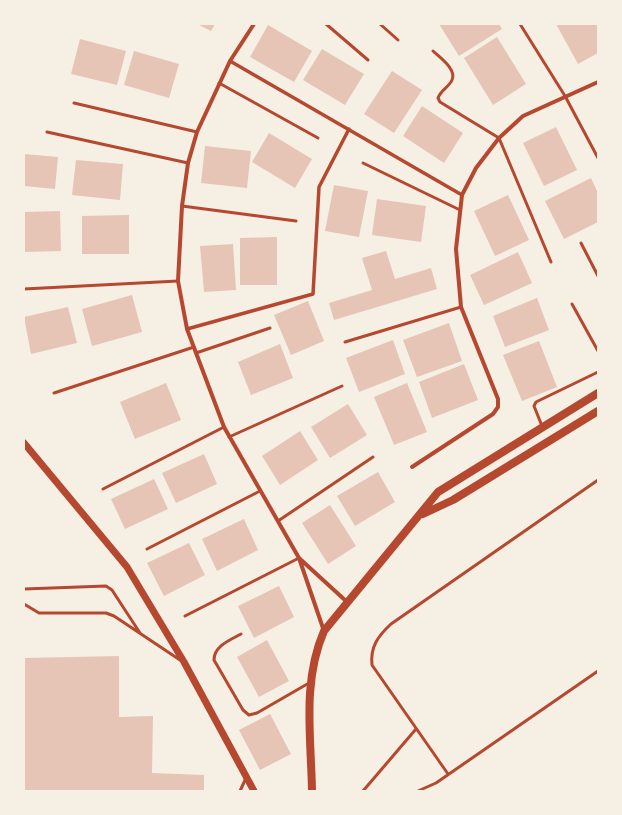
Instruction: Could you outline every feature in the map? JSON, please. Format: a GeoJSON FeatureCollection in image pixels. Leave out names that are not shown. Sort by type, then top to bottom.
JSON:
{"type":"FeatureCollection","features":[{"type":"Feature","properties":{"kind":"main road"},"geometry":{"type":"LineString","coordinates":[[312,791],[309,683],[314,657],[324,631],[346,601],[421,516],[438,492],[542,426],[598,393]]}},
{"type":"Feature","properties":{"kind":"main road"},"geometry":{"type":"LineString","coordinates":[[421,516],[453,500],[598,411]]}},
{"type":"Feature","properties":{"kind":"main road"},"geometry":{"type":"LineString","coordinates":[[542,426],[549,440]]}},
{"type":"Feature","properties":{"kind":"street"},"geometry":{"type":"LineString","coordinates":[[254,24],[230,61],[197,132],[188,163],[182,206],[178,281],[187,329],[224,427],[299,558],[324,631]]}},
{"type":"Feature","properties":{"kind":"street"},"geometry":{"type":"LineString","coordinates":[[230,61],[462,195]]}},
{"type":"Feature","properties":{"kind":"street"},"geometry":{"type":"LineString","coordinates":[[412,467],[493,414],[498,407],[498,399],[461,307],[456,249],[462,195],[476,168],[499,138],[523,116],[598,82]]}},
{"type":"Feature","properties":{"kind":"street"},"geometry":{"type":"LineString","coordinates":[[187,329],[314,294],[319,187],[349,129]]}},
{"type":"Feature","properties":{"kind":"street"},"geometry":{"type":"LineString","coordinates":[[24,443],[127,567],[184,662],[254,791]]}},
{"type":"Feature","properties":{"kind":"street"},"geometry":{"type":"LineString","coordinates":[[299,558],[346,601]]}},
{"type":"Feature","properties":{"kind":"lane"},"geometry":{"type":"LineString","coordinates":[[326,24],[368,60]]}},
{"type":"Feature","properties":{"kind":"lane"},"geometry":{"type":"LineString","coordinates":[[380,24],[398,40]]}},
{"type":"Feature","properties":{"kind":"lane"},"geometry":{"type":"LineString","coordinates":[[520,24],[565,96],[598,158]]}},
{"type":"Feature","properties":{"kind":"lane"},"geometry":{"type":"LineString","coordinates":[[433,51],[451,69],[453,74],[452,79],[440,93],[438,98],[440,102],[499,138],[551,262]]}},
{"type":"Feature","properties":{"kind":"lane"},"geometry":{"type":"LineString","coordinates":[[219,83],[318,138]]}},
{"type":"Feature","properties":{"kind":"lane"},"geometry":{"type":"LineString","coordinates":[[74,104],[197,132]]}},
{"type":"Feature","properties":{"kind":"lane"},"geometry":{"type":"LineString","coordinates":[[47,132],[188,163]]}},
{"type":"Feature","properties":{"kind":"lane"},"geometry":{"type":"LineString","coordinates":[[363,163],[460,210]]}},
{"type":"Feature","properties":{"kind":"lane"},"geometry":{"type":"LineString","coordinates":[[182,206],[296,221]]}},
{"type":"Feature","properties":{"kind":"lane"},"geometry":{"type":"LineString","coordinates":[[581,243],[598,276]]}},
{"type":"Feature","properties":{"kind":"lane"},"geometry":{"type":"LineString","coordinates":[[24,289],[178,281]]}},
{"type":"Feature","properties":{"kind":"lane"},"geometry":{"type":"LineString","coordinates":[[572,304],[598,351]]}},
{"type":"Feature","properties":{"kind":"lane"},"geometry":{"type":"LineString","coordinates":[[345,342],[461,307]]}},
{"type":"Feature","properties":{"kind":"lane"},"geometry":{"type":"LineString","coordinates":[[196,353],[270,328]]}},
{"type":"Feature","properties":{"kind":"lane"},"geometry":{"type":"LineString","coordinates":[[54,393],[194,347]]}},
{"type":"Feature","properties":{"kind":"lane"},"geometry":{"type":"LineString","coordinates":[[542,426],[534,406],[536,402],[598,372]]}},
{"type":"Feature","properties":{"kind":"lane"},"geometry":{"type":"LineString","coordinates":[[230,437],[342,386]]}},
{"type":"Feature","properties":{"kind":"lane"},"geometry":{"type":"LineString","coordinates":[[103,489],[224,427]]}},
{"type":"Feature","properties":{"kind":"lane"},"geometry":{"type":"LineString","coordinates":[[278,522],[373,457]]}},
{"type":"Feature","properties":{"kind":"lane"},"geometry":{"type":"LineString","coordinates":[[448,774],[372,665],[371,655],[374,643],[382,632],[391,624],[598,480]]}},
{"type":"Feature","properties":{"kind":"lane"},"geometry":{"type":"LineString","coordinates":[[147,549],[260,491]]}},
{"type":"Feature","properties":{"kind":"lane"},"geometry":{"type":"LineString","coordinates":[[185,616],[299,558]]}},
{"type":"Feature","properties":{"kind":"lane"},"geometry":{"type":"LineString","coordinates":[[24,589],[106,586],[112,590],[142,636]]}},
{"type":"Feature","properties":{"kind":"lane"},"geometry":{"type":"LineString","coordinates":[[24,604],[39,613],[106,613],[114,616],[142,636],[184,662]]}},
{"type":"Feature","properties":{"kind":"lane"},"geometry":{"type":"LineString","coordinates":[[241,634],[219,647],[214,654],[214,660],[243,710],[249,715],[257,713],[309,683]]}},
{"type":"Feature","properties":{"kind":"lane"},"geometry":{"type":"LineString","coordinates":[[418,791],[448,774],[598,671]]}},
{"type":"Feature","properties":{"kind":"lane"},"geometry":{"type":"LineString","coordinates":[[363,791],[416,729]]}},
{"type":"Feature","properties":{"kind":"lane"},"geometry":{"type":"LineString","coordinates":[[240,791],[247,777]]}},
{"type":"Feature","properties":{"kind":"building"},"geometry":{"type":"Polygon","coordinates":[[[197,24],[215,24],[211,31],[197,24]]]}},
{"type":"Feature","properties":{"kind":"building"},"geometry":{"type":"Polygon","coordinates":[[[439,24],[499,24],[502,29],[459,56],[439,24]]]}},
{"type":"Feature","properties":{"kind":"building"},"geometry":{"type":"Polygon","coordinates":[[[556,24],[598,24],[598,53],[578,64],[556,24]]]}},
{"type":"Feature","properties":{"kind":"building"},"geometry":{"type":"Polygon","coordinates":[[[268,25],[312,51],[294,82],[250,57],[268,25]]]}},
{"type":"Feature","properties":{"kind":"building"},"geometry":{"type":"Polygon","coordinates":[[[497,37],[526,84],[493,105],[464,58],[497,37]]]}},
{"type":"Feature","properties":{"kind":"building"},"geometry":{"type":"Polygon","coordinates":[[[80,39],[126,51],[117,85],[71,74],[80,39]]]}},
{"type":"Feature","properties":{"kind":"building"},"geometry":{"type":"Polygon","coordinates":[[[322,49],[364,74],[345,105],[303,80],[322,49]]]}},
{"type":"Feature","properties":{"kind":"building"},"geometry":{"type":"Polygon","coordinates":[[[134,51],[179,64],[169,98],[124,85],[134,51]]]}},
{"type":"Feature","properties":{"kind":"building"},"geometry":{"type":"Polygon","coordinates":[[[392,71],[422,90],[394,133],[364,114],[392,71]]]}},
{"type":"Feature","properties":{"kind":"building"},"geometry":{"type":"Polygon","coordinates":[[[422,106],[463,133],[444,163],[403,136],[422,106]]]}},
{"type":"Feature","properties":{"kind":"building"},"geometry":{"type":"Polygon","coordinates":[[[556,127],[577,170],[544,186],[523,143],[556,127]]]}},
{"type":"Feature","properties":{"kind":"building"},"geometry":{"type":"Polygon","coordinates":[[[269,133],[312,159],[295,188],[252,162],[269,133]]]}},
{"type":"Feature","properties":{"kind":"building"},"geometry":{"type":"Polygon","coordinates":[[[205,146],[251,151],[247,188],[201,183],[205,146]]]}},
{"type":"Feature","properties":{"kind":"building"},"geometry":{"type":"Polygon","coordinates":[[[24,154],[58,157],[55,189],[24,186],[24,154]]]}},
{"type":"Feature","properties":{"kind":"building"},"geometry":{"type":"Polygon","coordinates":[[[76,160],[123,164],[120,200],[72,195],[76,160]]]}},
{"type":"Feature","properties":{"kind":"building"},"geometry":{"type":"Polygon","coordinates":[[[591,178],[598,193],[598,222],[564,239],[545,201],[591,178]]]}},
{"type":"Feature","properties":{"kind":"building"},"geometry":{"type":"Polygon","coordinates":[[[334,185],[368,191],[359,237],[325,231],[334,185]]]}},
{"type":"Feature","properties":{"kind":"building"},"geometry":{"type":"Polygon","coordinates":[[[508,195],[529,240],[495,256],[474,211],[508,195]]]}},
{"type":"Feature","properties":{"kind":"building"},"geometry":{"type":"Polygon","coordinates":[[[377,199],[426,206],[421,242],[372,235],[377,199]]]}},
{"type":"Feature","properties":{"kind":"building"},"geometry":{"type":"Polygon","coordinates":[[[60,211],[61,251],[24,252],[24,212],[60,211]]]}},
{"type":"Feature","properties":{"kind":"building"},"geometry":{"type":"Polygon","coordinates":[[[129,215],[129,254],[82,254],[82,216],[129,215]]]}},
{"type":"Feature","properties":{"kind":"building"},"geometry":{"type":"Polygon","coordinates":[[[277,237],[277,285],[240,285],[240,238],[277,237]]]}},
{"type":"Feature","properties":{"kind":"building"},"geometry":{"type":"Polygon","coordinates":[[[233,244],[236,290],[204,292],[200,246],[233,244]]]}},
{"type":"Feature","properties":{"kind":"building"},"geometry":{"type":"Polygon","coordinates":[[[386,251],[395,279],[431,268],[437,289],[334,320],[329,303],[372,290],[362,258],[386,251]]]}},
{"type":"Feature","properties":{"kind":"building"},"geometry":{"type":"Polygon","coordinates":[[[518,252],[532,283],[484,305],[470,275],[518,252]]]}},
{"type":"Feature","properties":{"kind":"building"},"geometry":{"type":"Polygon","coordinates":[[[132,295],[142,332],[92,346],[82,309],[132,295]]]}},
{"type":"Feature","properties":{"kind":"building"},"geometry":{"type":"Polygon","coordinates":[[[537,298],[549,330],[505,347],[493,316],[537,298]]]}},
{"type":"Feature","properties":{"kind":"building"},"geometry":{"type":"Polygon","coordinates":[[[308,301],[324,341],[291,355],[274,315],[308,301]]]}},
{"type":"Feature","properties":{"kind":"building"},"geometry":{"type":"Polygon","coordinates":[[[68,307],[77,343],[31,354],[24,317],[68,307]]]}},
{"type":"Feature","properties":{"kind":"building"},"geometry":{"type":"Polygon","coordinates":[[[449,323],[462,361],[417,377],[403,340],[449,323]]]}},
{"type":"Feature","properties":{"kind":"building"},"geometry":{"type":"Polygon","coordinates":[[[393,340],[405,374],[359,392],[346,358],[393,340]]]}},
{"type":"Feature","properties":{"kind":"building"},"geometry":{"type":"Polygon","coordinates":[[[539,341],[557,387],[522,401],[503,355],[539,341]]]}},
{"type":"Feature","properties":{"kind":"building"},"geometry":{"type":"Polygon","coordinates":[[[280,344],[293,378],[251,395],[238,362],[280,344]]]}},
{"type":"Feature","properties":{"kind":"building"},"geometry":{"type":"Polygon","coordinates":[[[464,364],[478,400],[432,418],[419,382],[464,364]]]}},
{"type":"Feature","properties":{"kind":"building"},"geometry":{"type":"Polygon","coordinates":[[[166,383],[181,420],[135,439],[120,402],[166,383]]]}},
{"type":"Feature","properties":{"kind":"building"},"geometry":{"type":"Polygon","coordinates":[[[407,383],[427,432],[394,445],[374,397],[407,383]]]}},
{"type":"Feature","properties":{"kind":"building"},"geometry":{"type":"Polygon","coordinates":[[[348,404],[367,435],[330,458],[311,427],[348,404]]]}},
{"type":"Feature","properties":{"kind":"building"},"geometry":{"type":"Polygon","coordinates":[[[300,431],[318,460],[280,485],[262,456],[300,431]]]}},
{"type":"Feature","properties":{"kind":"building"},"geometry":{"type":"Polygon","coordinates":[[[204,454],[217,484],[176,503],[162,473],[204,454]]]}},
{"type":"Feature","properties":{"kind":"building"},"geometry":{"type":"Polygon","coordinates":[[[378,472],[395,502],[355,526],[337,496],[378,472]]]}},
{"type":"Feature","properties":{"kind":"building"},"geometry":{"type":"Polygon","coordinates":[[[154,479],[168,509],[125,529],[111,499],[154,479]]]}},
{"type":"Feature","properties":{"kind":"building"},"geometry":{"type":"Polygon","coordinates":[[[330,505],[356,546],[328,564],[302,523],[330,505]]]}},
{"type":"Feature","properties":{"kind":"building"},"geometry":{"type":"Polygon","coordinates":[[[244,519],[258,550],[217,571],[202,539],[244,519]]]}},
{"type":"Feature","properties":{"kind":"building"},"geometry":{"type":"Polygon","coordinates":[[[189,543],[205,575],[164,596],[147,563],[189,543]]]}},
{"type":"Feature","properties":{"kind":"building"},"geometry":{"type":"Polygon","coordinates":[[[279,586],[294,617],[254,638],[238,606],[279,586]]]}},
{"type":"Feature","properties":{"kind":"building"},"geometry":{"type":"Polygon","coordinates":[[[267,640],[289,681],[259,697],[237,657],[267,640]]]}},
{"type":"Feature","properties":{"kind":"building"},"geometry":{"type":"Polygon","coordinates":[[[119,656],[119,717],[153,716],[152,773],[204,775],[204,791],[24,791],[24,658],[119,656]]]}},
{"type":"Feature","properties":{"kind":"building"},"geometry":{"type":"Polygon","coordinates":[[[270,714],[291,754],[260,770],[239,730],[270,714]]]}}]}
